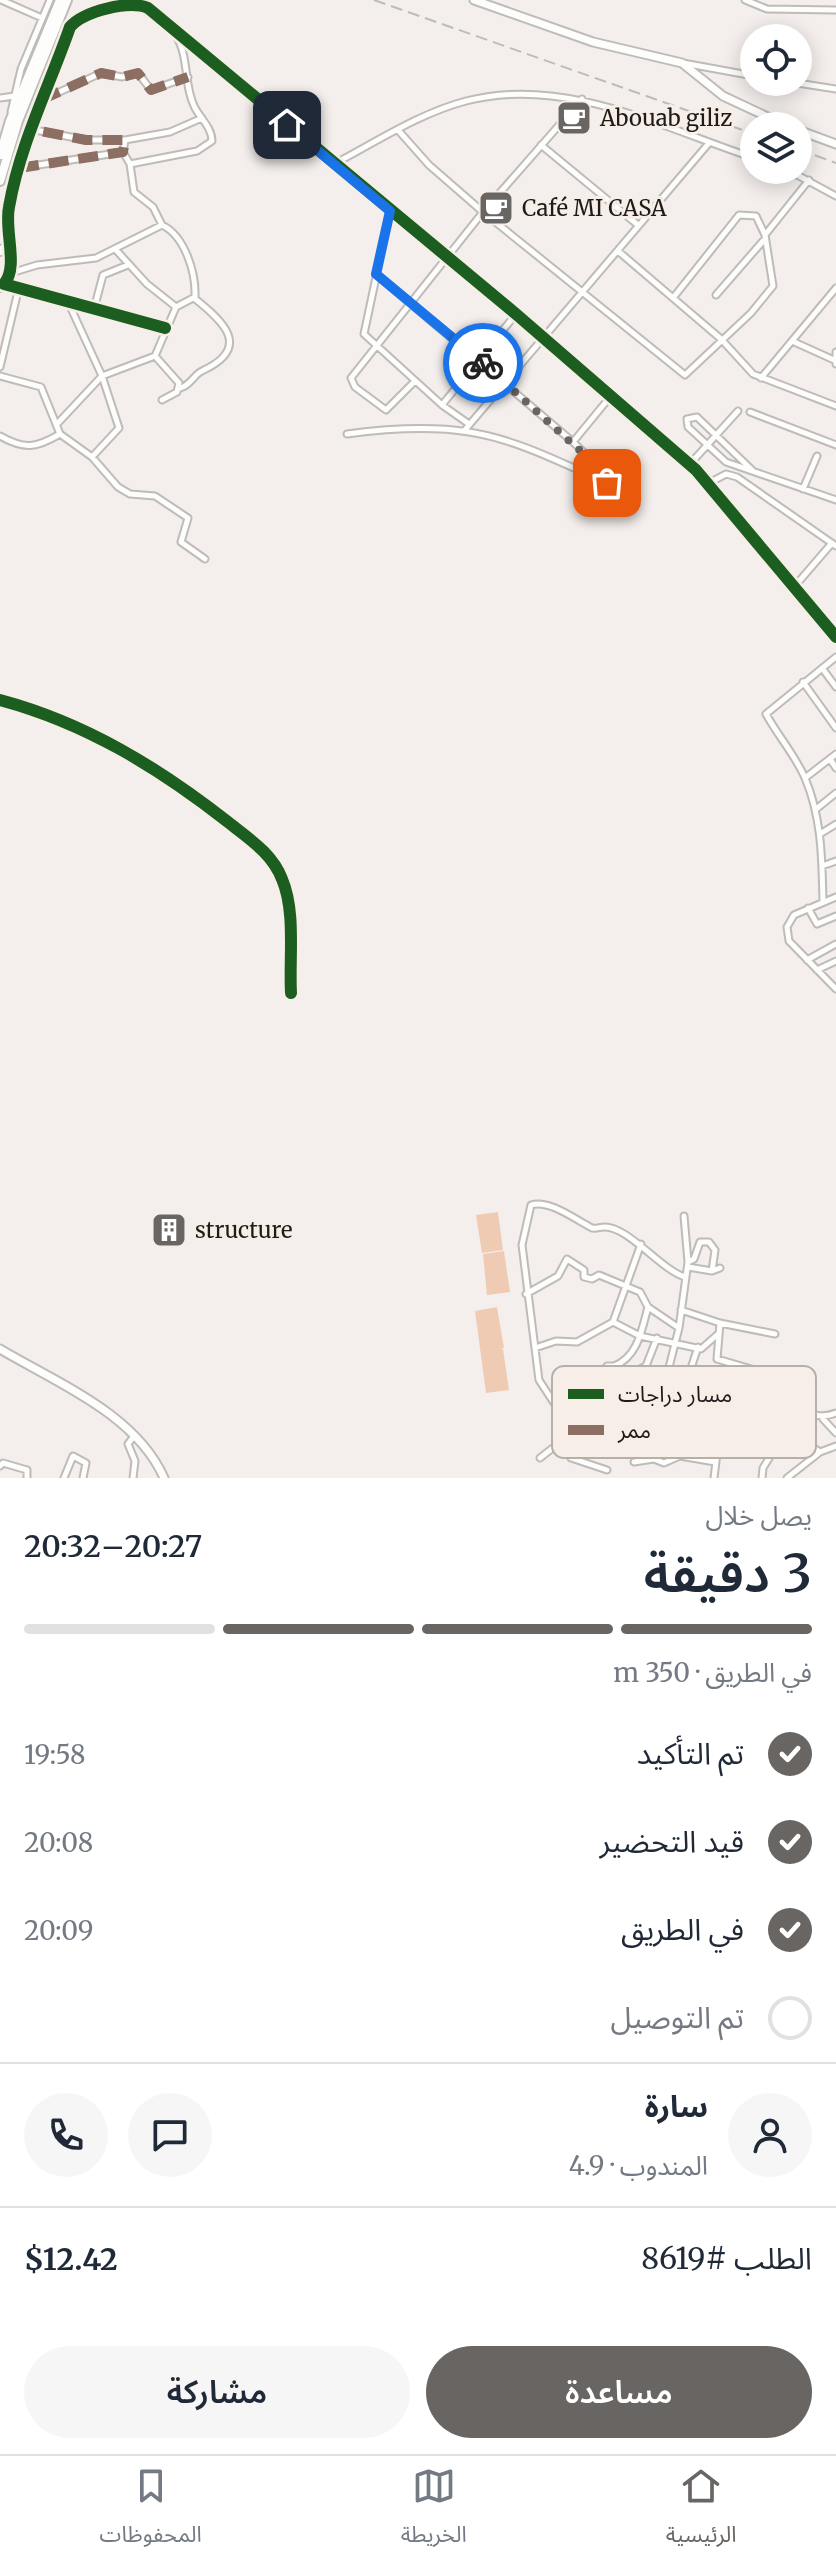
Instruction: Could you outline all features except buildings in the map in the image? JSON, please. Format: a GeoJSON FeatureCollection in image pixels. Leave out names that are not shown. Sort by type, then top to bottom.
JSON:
{"type":"FeatureCollection","features":[{"type":"Feature","properties":{"kind":"main road"},"geometry":{"type":"LineString","coordinates":[[0,155],[10,121],[60,0]]}},
{"type":"Feature","properties":{"kind":"main road"},"geometry":{"type":"LineString","coordinates":[[0,181],[18,121],[67,0]]}},
{"type":"Feature","properties":{"kind":"street"},"geometry":{"type":"LineString","coordinates":[[1,0],[15,2],[42,18]]}},
{"type":"Feature","properties":{"kind":"street"},"geometry":{"type":"LineString","coordinates":[[10,121],[14,96],[50,0]]}},
{"type":"Feature","properties":{"kind":"street"},"geometry":{"type":"LineString","coordinates":[[474,0],[593,42],[740,73]]}},
{"type":"Feature","properties":{"kind":"street"},"geometry":{"type":"LineString","coordinates":[[486,4],[499,0]]}},
{"type":"Feature","properties":{"kind":"street"},"geometry":{"type":"LineString","coordinates":[[746,0],[767,9],[836,10]]}},
{"type":"Feature","properties":{"kind":"street"},"geometry":{"type":"LineString","coordinates":[[4,280],[9,206],[30,129],[70,27],[78,20],[134,4],[144,6],[516,314],[690,464],[836,637]]}},
{"type":"Feature","properties":{"kind":"street"},"geometry":{"type":"LineString","coordinates":[[130,164],[208,145],[212,135],[193,101],[183,49],[170,27]]}},
{"type":"Feature","properties":{"kind":"street"},"geometry":{"type":"LineString","coordinates":[[682,63],[723,96],[757,112]]}},
{"type":"Feature","properties":{"kind":"street"},"geometry":{"type":"LineString","coordinates":[[41,100],[101,73],[122,77],[138,73],[151,90],[188,77]]}},
{"type":"Feature","properties":{"kind":"street"},"geometry":{"type":"LineString","coordinates":[[812,85],[836,89]]}},
{"type":"Feature","properties":{"kind":"street"},"geometry":{"type":"LineString","coordinates":[[334,164],[398,130],[467,100],[524,94],[582,99],[740,153]]}},
{"type":"Feature","properties":{"kind":"street"},"geometry":{"type":"LineString","coordinates":[[0,98],[14,96]]}},
{"type":"Feature","properties":{"kind":"street"},"geometry":{"type":"LineString","coordinates":[[415,381],[389,410],[383,409],[355,387],[353,374],[483,212],[582,99]]}},
{"type":"Feature","properties":{"kind":"street"},"geometry":{"type":"LineString","coordinates":[[30,129],[86,140],[125,140],[170,132],[202,118]]}},
{"type":"Feature","properties":{"kind":"street"},"geometry":{"type":"LineString","coordinates":[[398,130],[429,165],[483,212],[581,292],[596,300],[683,375],[691,374],[773,286],[771,262],[756,216],[739,215],[673,298]]}},
{"type":"Feature","properties":{"kind":"street"},"geometry":{"type":"LineString","coordinates":[[812,135],[836,144]]}},
{"type":"Feature","properties":{"kind":"street"},"geometry":{"type":"LineString","coordinates":[[125,140],[123,152],[130,164],[134,192],[153,207],[162,225],[170,229],[191,260],[194,298],[229,330],[231,342],[219,361],[162,400]]}},
{"type":"Feature","properties":{"kind":"street"},"geometry":{"type":"LineString","coordinates":[[464,431],[709,143]]}},
{"type":"Feature","properties":{"kind":"street"},"geometry":{"type":"LineString","coordinates":[[541,145],[638,225]]}},
{"type":"Feature","properties":{"kind":"street"},"geometry":{"type":"LineString","coordinates":[[19,168],[123,152]]}},
{"type":"Feature","properties":{"kind":"street"},"geometry":{"type":"LineString","coordinates":[[812,182],[836,196]]}},
{"type":"Feature","properties":{"kind":"street"},"geometry":{"type":"LineString","coordinates":[[716,295],[806,184]]}},
{"type":"Feature","properties":{"kind":"street"},"geometry":{"type":"LineString","coordinates":[[390,211],[363,331],[442,405],[469,424]]}},
{"type":"Feature","properties":{"kind":"street"},"geometry":{"type":"LineString","coordinates":[[4,280],[37,265],[89,260],[116,250],[162,225]]}},
{"type":"Feature","properties":{"kind":"street"},"geometry":{"type":"LineString","coordinates":[[116,250],[128,265],[176,307]]}},
{"type":"Feature","properties":{"kind":"street"},"geometry":{"type":"LineString","coordinates":[[618,251],[721,339],[753,374],[836,406]]}},
{"type":"Feature","properties":{"kind":"street"},"geometry":{"type":"LineString","coordinates":[[94,309],[103,275],[128,265]]}},
{"type":"Feature","properties":{"kind":"street"},"geometry":{"type":"LineString","coordinates":[[347,434],[384,429],[464,431],[502,441],[616,484],[506,382],[376,274]]}},
{"type":"Feature","properties":{"kind":"street"},"geometry":{"type":"LineString","coordinates":[[4,280],[69,303],[165,328]]}},
{"type":"Feature","properties":{"kind":"street"},"geometry":{"type":"LineString","coordinates":[[0,367],[19,287]]}},
{"type":"Feature","properties":{"kind":"street"},"geometry":{"type":"LineString","coordinates":[[761,378],[836,288]]}},
{"type":"Feature","properties":{"kind":"street"},"geometry":{"type":"LineString","coordinates":[[58,423],[102,376],[155,356],[176,307],[194,298]]}},
{"type":"Feature","properties":{"kind":"street"},"geometry":{"type":"LineString","coordinates":[[69,303],[102,376],[119,428],[92,457]]}},
{"type":"Feature","properties":{"kind":"street"},"geometry":{"type":"LineString","coordinates":[[442,405],[516,314]]}},
{"type":"Feature","properties":{"kind":"street"},"geometry":{"type":"LineString","coordinates":[[792,341],[835,362],[836,352]]}},
{"type":"Feature","properties":{"kind":"street"},"geometry":{"type":"LineString","coordinates":[[155,356],[164,370],[175,377],[180,388]]}},
{"type":"Feature","properties":{"kind":"street"},"geometry":{"type":"LineString","coordinates":[[0,376],[41,387],[60,434],[92,457],[123,491],[155,496],[188,518],[181,542],[205,559]]}},
{"type":"Feature","properties":{"kind":"street"},"geometry":{"type":"LineString","coordinates":[[573,442],[610,397]]}},
{"type":"Feature","properties":{"kind":"street"},"geometry":{"type":"LineString","coordinates":[[690,464],[738,411]]}},
{"type":"Feature","properties":{"kind":"street"},"geometry":{"type":"LineString","coordinates":[[750,412],[836,445]]}},
{"type":"Feature","properties":{"kind":"street"},"geometry":{"type":"LineString","coordinates":[[753,471],[697,417],[687,419],[688,427],[726,462],[836,500]]}},
{"type":"Feature","properties":{"kind":"street"},"geometry":{"type":"LineString","coordinates":[[0,436],[25,448],[41,445],[60,434]]}},
{"type":"Feature","properties":{"kind":"street"},"geometry":{"type":"LineString","coordinates":[[803,489],[817,456]]}},
{"type":"Feature","properties":{"kind":"street"},"geometry":{"type":"LineString","coordinates":[[709,483],[726,474],[737,477],[834,545],[795,586]]}},
{"type":"Feature","properties":{"kind":"street"},"geometry":{"type":"LineString","coordinates":[[823,902],[820,834],[815,810],[805,778],[766,714],[836,657]]}},
{"type":"Feature","properties":{"kind":"street"},"geometry":{"type":"LineString","coordinates":[[822,668],[836,687]]}},
{"type":"Feature","properties":{"kind":"street"},"geometry":{"type":"LineString","coordinates":[[803,682],[836,728]]}},
{"type":"Feature","properties":{"kind":"street"},"geometry":{"type":"LineString","coordinates":[[0,700],[61,720],[156,767],[262,849],[278,870],[287,895],[291,993]]}},
{"type":"Feature","properties":{"kind":"street"},"geometry":{"type":"LineString","coordinates":[[805,778],[836,754]]}},
{"type":"Feature","properties":{"kind":"street"},"geometry":{"type":"LineString","coordinates":[[830,759],[836,768]]}},
{"type":"Feature","properties":{"kind":"street"},"geometry":{"type":"LineString","coordinates":[[815,810],[836,793]]}},
{"type":"Feature","properties":{"kind":"street"},"geometry":{"type":"LineString","coordinates":[[820,834],[836,824]]}},
{"type":"Feature","properties":{"kind":"street"},"geometry":{"type":"LineString","coordinates":[[822,866],[836,861]]}},
{"type":"Feature","properties":{"kind":"street"},"geometry":{"type":"LineString","coordinates":[[836,897],[794,915],[787,927],[789,941],[836,989]]}},
{"type":"Feature","properties":{"kind":"street"},"geometry":{"type":"LineString","coordinates":[[808,908],[817,924],[836,916]]}},
{"type":"Feature","properties":{"kind":"street"},"geometry":{"type":"LineString","coordinates":[[807,960],[836,944]]}},
{"type":"Feature","properties":{"kind":"street"},"geometry":{"type":"LineString","coordinates":[[817,970],[836,961]]}},
{"type":"Feature","properties":{"kind":"street"},"geometry":{"type":"LineString","coordinates":[[829,981],[836,978]]}},
{"type":"Feature","properties":{"kind":"street"},"geometry":{"type":"LineString","coordinates":[[552,1400],[539,1380],[526,1294],[522,1245],[531,1205],[537,1202],[571,1214],[592,1228],[607,1226],[641,1244],[669,1271],[685,1277]]}},
{"type":"Feature","properties":{"kind":"street"},"geometry":{"type":"LineString","coordinates":[[669,1366],[679,1328],[688,1265],[684,1216]]}},
{"type":"Feature","properties":{"kind":"street"},"geometry":{"type":"LineString","coordinates":[[688,1265],[694,1259],[700,1242],[709,1242],[715,1250],[712,1271]]}},
{"type":"Feature","properties":{"kind":"street"},"geometry":{"type":"LineString","coordinates":[[535,1348],[545,1343],[580,1341],[613,1322],[641,1244]]}},
{"type":"Feature","properties":{"kind":"street"},"geometry":{"type":"LineString","coordinates":[[526,1294],[558,1276],[567,1259],[584,1270],[584,1277],[592,1279],[599,1275],[640,1292],[648,1307],[679,1328]]}},
{"type":"Feature","properties":{"kind":"street"},"geometry":{"type":"LineString","coordinates":[[688,1265],[712,1271],[720,1268]]}},
{"type":"Feature","properties":{"kind":"street"},"geometry":{"type":"LineString","coordinates":[[607,1366],[614,1366],[628,1358],[640,1336],[648,1307]]}},
{"type":"Feature","properties":{"kind":"street"},"geometry":{"type":"LineString","coordinates":[[681,1310],[720,1323],[775,1334]]}},
{"type":"Feature","properties":{"kind":"street"},"geometry":{"type":"LineString","coordinates":[[613,1322],[640,1336],[704,1349],[718,1334]]}},
{"type":"Feature","properties":{"kind":"street"},"geometry":{"type":"LineString","coordinates":[[720,1323],[718,1360],[739,1366]]}},
{"type":"Feature","properties":{"kind":"street"},"geometry":{"type":"LineString","coordinates":[[646,1366],[657,1338]]}},
{"type":"Feature","properties":{"kind":"street"},"geometry":{"type":"LineString","coordinates":[[693,1366],[698,1347]]}},
{"type":"Feature","properties":{"kind":"street"},"geometry":{"type":"LineString","coordinates":[[0,1349],[135,1435],[164,1478]]}},
{"type":"Feature","properties":{"kind":"street"},"geometry":{"type":"LineString","coordinates":[[816,1416],[823,1418],[836,1413]]}},
{"type":"Feature","properties":{"kind":"street"},"geometry":{"type":"LineString","coordinates":[[823,1418],[836,1433]]}},
{"type":"Feature","properties":{"kind":"street"},"geometry":{"type":"LineString","coordinates":[[133,1478],[135,1461],[128,1444],[135,1435]]}},
{"type":"Feature","properties":{"kind":"street"},"geometry":{"type":"LineString","coordinates":[[816,1455],[836,1446]]}},
{"type":"Feature","properties":{"kind":"street"},"geometry":{"type":"LineString","coordinates":[[540,1458],[552,1449]]}},
{"type":"Feature","properties":{"kind":"street"},"geometry":{"type":"LineString","coordinates":[[816,1449],[820,1452]]}},
{"type":"Feature","properties":{"kind":"street"},"geometry":{"type":"LineString","coordinates":[[64,1478],[69,1459],[73,1456],[86,1463],[83,1478]]}},
{"type":"Feature","properties":{"kind":"street"},"geometry":{"type":"LineString","coordinates":[[571,1458],[607,1470]]}},
{"type":"Feature","properties":{"kind":"street"},"geometry":{"type":"LineString","coordinates":[[634,1462],[655,1459],[664,1463],[675,1458]]}},
{"type":"Feature","properties":{"kind":"street"},"geometry":{"type":"LineString","coordinates":[[692,1458],[715,1462]]}},
{"type":"Feature","properties":{"kind":"street"},"geometry":{"type":"LineString","coordinates":[[714,1478],[716,1458]]}},
{"type":"Feature","properties":{"kind":"street"},"geometry":{"type":"LineString","coordinates":[[762,1478],[770,1458]]}},
{"type":"Feature","properties":{"kind":"street"},"geometry":{"type":"LineString","coordinates":[[787,1478],[812,1458]]}},
{"type":"Feature","properties":{"kind":"street"},"geometry":{"type":"LineString","coordinates":[[0,1466],[3,1463],[27,1470],[27,1478]]}},
{"type":"Feature","properties":{"kind":"shaded area"},"geometry":{"type":"Polygon","coordinates":[[[498,1212],[503,1250],[482,1253],[476,1215],[498,1212]]]}},
{"type":"Feature","properties":{"kind":"shaded area"},"geometry":{"type":"Polygon","coordinates":[[[504,1251],[510,1292],[487,1295],[483,1254],[504,1251]]]}},
{"type":"Feature","properties":{"kind":"shaded area"},"geometry":{"type":"Polygon","coordinates":[[[497,1307],[504,1348],[500,1349],[503,1349],[509,1390],[486,1393],[475,1311],[497,1307]]]}},
{"type":"Feature","properties":{"kind":"railway"},"geometry":{"type":"LineString","coordinates":[[374,0],[740,129]]}},
{"type":"Feature","properties":{"kind":"railway"},"geometry":{"type":"LineString","coordinates":[[812,154],[836,163]]}},
{"type":"Feature","properties":{"kind":"marked path"},"geometry":{"type":"LineString","coordinates":[[41,100],[101,73],[122,77],[138,73],[151,90],[188,77]]}},
{"type":"Feature","properties":{"kind":"marked path"},"geometry":{"type":"LineString","coordinates":[[19,168],[123,152],[125,140],[86,140],[30,129]]}},
{"type":"Feature","properties":{"kind":"cycle path"},"geometry":{"type":"LineString","coordinates":[[165,328],[4,284],[10,268],[8,216],[14,184],[70,27],[85,16],[119,6],[148,8],[516,314],[696,470],[836,637]]}},
{"type":"Feature","properties":{"kind":"cycle path"},"geometry":{"type":"LineString","coordinates":[[0,700],[62,721],[120,749],[202,802],[266,854],[282,879],[289,906],[291,993]]}},
{"type":"Feature","properties":{"kind":"way so far"},"geometry":{"type":"LineString","coordinates":[[483,363],[616,481],[614,484],[607,483]]}},
{"type":"Feature","properties":{"kind":"place","name":"Abouab giliz"},"geometry":{"type":"Point","coordinates":[574,118]}},
{"type":"Feature","properties":{"kind":"place","name":"Café MI CASA"},"geometry":{"type":"Point","coordinates":[496,208]}},
{"type":"Feature","properties":{"kind":"place","name":"structure"},"geometry":{"type":"Point","coordinates":[169,1230]}},
{"type":"Feature","properties":{"kind":"route"},"geometry":{"type":"LineString","coordinates":[[287,125],[390,211],[376,274],[483,363]]}}]}
